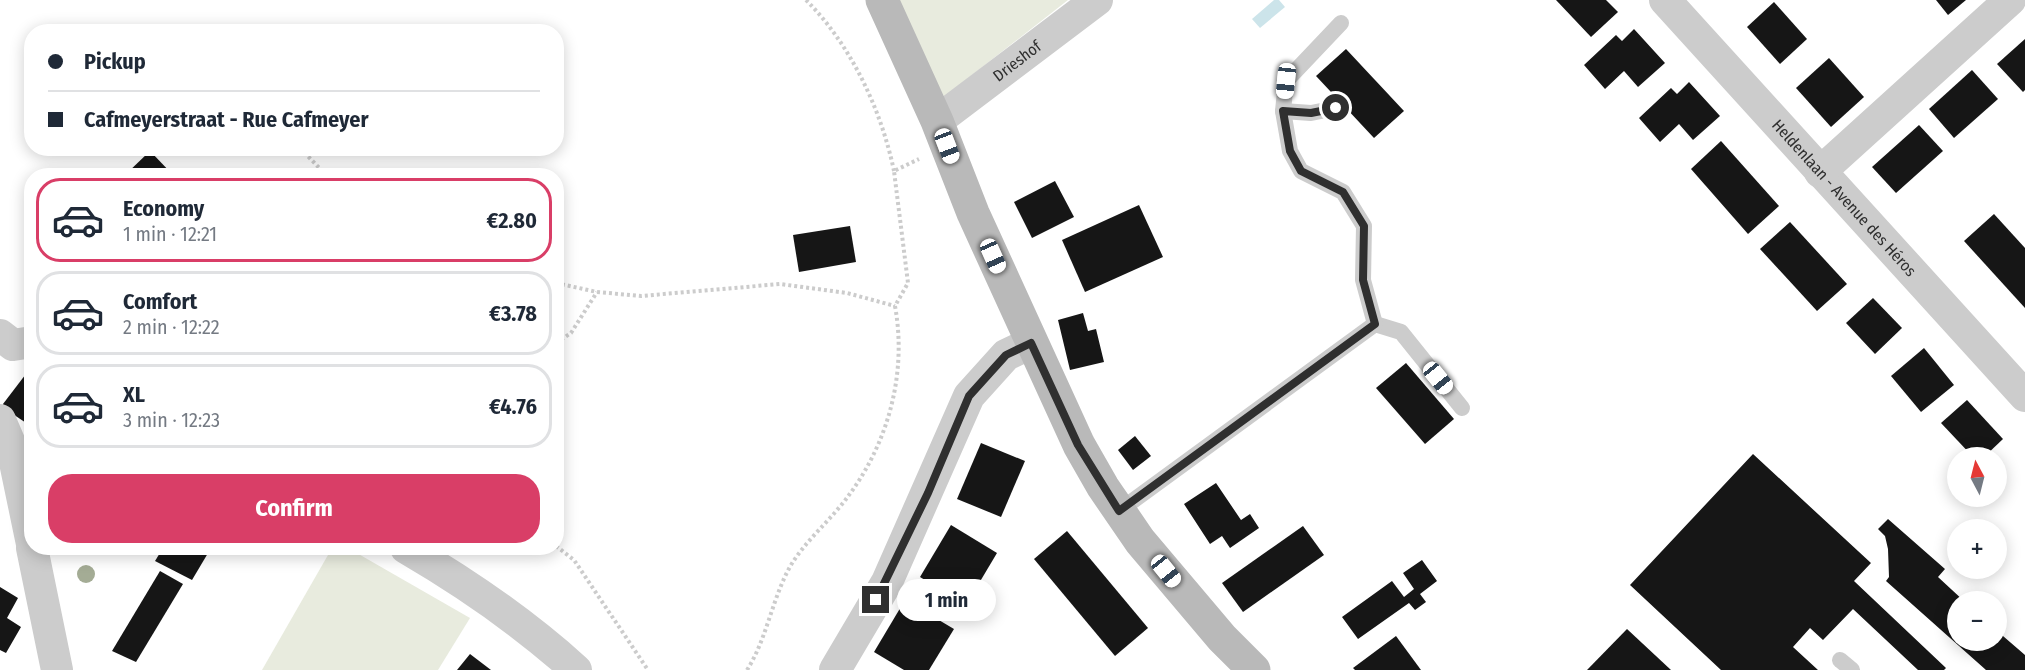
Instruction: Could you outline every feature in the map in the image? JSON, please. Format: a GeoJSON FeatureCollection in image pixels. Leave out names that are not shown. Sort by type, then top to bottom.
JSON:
{"type":"FeatureCollection","features":[{"type":"Feature","properties":{"kind":"street"},"geometry":{"type":"LineString","coordinates":[[882,0],[942,134],[973,213],[1078,445],[1119,511],[1178,587],[1254,670]]}},
{"type":"Feature","properties":{"kind":"street","name":"Drieshof"},"geometry":{"type":"LineString","coordinates":[[942,134],[1097,0]]}},
{"type":"Feature","properties":{"kind":"street","name":"Heldenlaan - Avenue des Héros"},"geometry":{"type":"LineString","coordinates":[[1665,0],[2025,396]]}},
{"type":"Feature","properties":{"kind":"street"},"geometry":{"type":"LineString","coordinates":[[1820,172],[2010,0]]}},
{"type":"Feature","properties":{"kind":"street"},"geometry":{"type":"LineString","coordinates":[[835,670],[886,582],[969,396],[1006,355],[1031,343]]}},
{"type":"Feature","properties":{"kind":"street"},"geometry":{"type":"LineString","coordinates":[[0,420],[12,448],[24,507]]}},
{"type":"Feature","properties":{"kind":"street"},"geometry":{"type":"LineString","coordinates":[[34,555],[57,670]]}},
{"type":"Feature","properties":{"kind":"street"},"geometry":{"type":"LineString","coordinates":[[418,555],[475,589],[498,610],[552,648],[576,670]]}},
{"type":"Feature","properties":{"kind":"lane"},"geometry":{"type":"LineString","coordinates":[[1341,23],[1286,81],[1283,111],[1290,151],[1301,171],[1343,192],[1364,226],[1363,280],[1375,324]]}},
{"type":"Feature","properties":{"kind":"lane"},"geometry":{"type":"LineString","coordinates":[[1283,111],[1311,113],[1336,108]]}},
{"type":"Feature","properties":{"kind":"lane"},"geometry":{"type":"LineString","coordinates":[[1375,324],[1401,333],[1462,408]]}},
{"type":"Feature","properties":{"kind":"lane"},"geometry":{"type":"LineString","coordinates":[[1119,511],[1375,324]]}},
{"type":"Feature","properties":{"kind":"path"},"geometry":{"type":"LineString","coordinates":[[747,670],[780,585],[793,562],[849,496],[875,457],[889,415],[898,372],[900,334],[895,306],[908,283],[894,171],[884,132],[843,45],[806,0]]}},
{"type":"Feature","properties":{"kind":"path"},"geometry":{"type":"LineString","coordinates":[[894,171],[942,134]]}},
{"type":"Feature","properties":{"kind":"path"},"geometry":{"type":"LineString","coordinates":[[308,156],[319,168]]}},
{"type":"Feature","properties":{"kind":"path"},"geometry":{"type":"LineString","coordinates":[[564,284],[597,292],[666,295],[780,284],[837,291],[895,306]]}},
{"type":"Feature","properties":{"kind":"path"},"geometry":{"type":"LineString","coordinates":[[564,338],[571,333],[597,292]]}},
{"type":"Feature","properties":{"kind":"path"},"geometry":{"type":"LineString","coordinates":[[564,552],[574,560],[648,670]]}},
{"type":"Feature","properties":{"kind":"shaded area"},"geometry":{"type":"Polygon","coordinates":[[[893,0],[1068,0],[944,97],[893,0]]]}},
{"type":"Feature","properties":{"kind":"shaded area"},"geometry":{"type":"Polygon","coordinates":[[[328,555],[360,555],[470,618],[438,670],[262,670],[328,555]]]}},
{"type":"Feature","properties":{"kind":"water"},"geometry":{"type":"Polygon","coordinates":[[[1274,0],[1279,0],[1285,7],[1260,28],[1252,19],[1274,0]]]}},
{"type":"Feature","properties":{"kind":"building"},"geometry":{"type":"Polygon","coordinates":[[[1556,0],[1606,0],[1618,12],[1591,37],[1556,0]]]}},
{"type":"Feature","properties":{"kind":"building"},"geometry":{"type":"Polygon","coordinates":[[[1936,0],[1966,0],[1948,15],[1936,0]]]}},
{"type":"Feature","properties":{"kind":"building"},"geometry":{"type":"Polygon","coordinates":[[[1774,2],[1807,39],[1780,64],[1747,27],[1774,2]]]}},
{"type":"Feature","properties":{"kind":"building"},"geometry":{"type":"Polygon","coordinates":[[[1634,29],[1665,63],[1638,87],[1624,71],[1605,89],[1584,65],[1616,35],[1622,41],[1634,29]]]}},
{"type":"Feature","properties":{"kind":"building"},"geometry":{"type":"Polygon","coordinates":[[[2025,39],[2025,90],[2023,92],[1997,64],[2025,39]]]}},
{"type":"Feature","properties":{"kind":"building"},"geometry":{"type":"Polygon","coordinates":[[[1346,49],[1404,111],[1374,138],[1316,76],[1346,49]]]}},
{"type":"Feature","properties":{"kind":"building"},"geometry":{"type":"Polygon","coordinates":[[[1829,58],[1864,97],[1831,127],[1796,88],[1829,58]]]}},
{"type":"Feature","properties":{"kind":"building"},"geometry":{"type":"Polygon","coordinates":[[[1972,70],[1998,99],[1954,138],[1929,109],[1972,70]]]}},
{"type":"Feature","properties":{"kind":"building"},"geometry":{"type":"Polygon","coordinates":[[[1689,82],[1720,116],[1693,140],[1679,124],[1660,142],[1639,118],[1671,88],[1677,94],[1689,82]]]}},
{"type":"Feature","properties":{"kind":"building"},"geometry":{"type":"Polygon","coordinates":[[[1919,125],[1943,151],[1896,193],[1872,167],[1919,125]]]}},
{"type":"Feature","properties":{"kind":"building"},"geometry":{"type":"Polygon","coordinates":[[[1721,141],[1779,206],[1748,234],[1691,169],[1721,141]]]}},
{"type":"Feature","properties":{"kind":"building"},"geometry":{"type":"Polygon","coordinates":[[[145,156],[155,156],[166,168],[132,168],[145,156]]]}},
{"type":"Feature","properties":{"kind":"building"},"geometry":{"type":"Polygon","coordinates":[[[1055,181],[1074,217],[1032,238],[1014,202],[1055,181]]]}},
{"type":"Feature","properties":{"kind":"building"},"geometry":{"type":"Polygon","coordinates":[[[1139,205],[1163,257],[1085,292],[1062,240],[1139,205]]]}},
{"type":"Feature","properties":{"kind":"building"},"geometry":{"type":"Polygon","coordinates":[[[1994,214],[2025,248],[2025,308],[1964,241],[1994,214]]]}},
{"type":"Feature","properties":{"kind":"building"},"geometry":{"type":"Polygon","coordinates":[[[1790,222],[1847,284],[1817,311],[1760,249],[1790,222]]]}},
{"type":"Feature","properties":{"kind":"building"},"geometry":{"type":"Polygon","coordinates":[[[850,226],[856,262],[799,272],[793,235],[850,226]]]}},
{"type":"Feature","properties":{"kind":"building"},"geometry":{"type":"Polygon","coordinates":[[[1873,298],[1902,328],[1875,354],[1846,323],[1873,298]]]}},
{"type":"Feature","properties":{"kind":"building"},"geometry":{"type":"Polygon","coordinates":[[[1083,313],[1088,331],[1096,329],[1104,362],[1070,370],[1058,320],[1083,313]]]}},
{"type":"Feature","properties":{"kind":"building"},"geometry":{"type":"Polygon","coordinates":[[[1924,348],[1954,385],[1921,412],[1891,376],[1924,348]]]}},
{"type":"Feature","properties":{"kind":"building"},"geometry":{"type":"Polygon","coordinates":[[[1406,363],[1454,419],[1425,444],[1376,388],[1406,363]]]}},
{"type":"Feature","properties":{"kind":"building"},"geometry":{"type":"Polygon","coordinates":[[[24,376],[24,422],[4,408],[3,404],[24,376]]]}},
{"type":"Feature","properties":{"kind":"building"},"geometry":{"type":"Polygon","coordinates":[[[1967,400],[2003,439],[1995,447],[1964,447],[1941,423],[1967,400]]]}},
{"type":"Feature","properties":{"kind":"building"},"geometry":{"type":"Polygon","coordinates":[[[1135,436],[1151,456],[1133,470],[1118,450],[1135,436]]]}},
{"type":"Feature","properties":{"kind":"building"},"geometry":{"type":"Polygon","coordinates":[[[981,443],[1025,461],[1001,517],[957,499],[981,443]]]}},
{"type":"Feature","properties":{"kind":"building"},"geometry":{"type":"Polygon","coordinates":[[[1753,454],[1871,563],[1854,581],[1946,668],[1944,670],[1918,670],[1853,609],[1823,640],[1810,628],[1793,647],[1818,670],[1721,670],[1630,585],[1753,454]]]}},
{"type":"Feature","properties":{"kind":"building"},"geometry":{"type":"Polygon","coordinates":[[[1216,483],[1241,520],[1250,514],[1259,528],[1230,548],[1222,536],[1210,544],[1184,504],[1216,483]]]}},
{"type":"Feature","properties":{"kind":"building"},"geometry":{"type":"Polygon","coordinates":[[[1888,519],[1945,569],[1938,577],[1953,591],[1947,591],[1947,635],[1886,581],[1889,577],[1888,549],[1885,536],[1878,529],[1888,519]]]}},
{"type":"Feature","properties":{"kind":"building"},"geometry":{"type":"Polygon","coordinates":[[[951,525],[997,553],[966,605],[920,577],[951,525]]]}},
{"type":"Feature","properties":{"kind":"building"},"geometry":{"type":"Polygon","coordinates":[[[1303,526],[1324,555],[1243,612],[1222,583],[1303,526]]]}},
{"type":"Feature","properties":{"kind":"building"},"geometry":{"type":"Polygon","coordinates":[[[1067,531],[1148,628],[1115,656],[1034,559],[1067,531]]]}},
{"type":"Feature","properties":{"kind":"building"},"geometry":{"type":"Polygon","coordinates":[[[159,555],[207,555],[192,580],[155,561],[159,555]]]}},
{"type":"Feature","properties":{"kind":"building"},"geometry":{"type":"Polygon","coordinates":[[[1422,560],[1437,581],[1420,594],[1426,602],[1415,610],[1409,603],[1358,639],[1342,617],[1392,581],[1404,597],[1414,589],[1403,573],[1422,560]]]}},
{"type":"Feature","properties":{"kind":"building"},"geometry":{"type":"Polygon","coordinates":[[[160,571],[183,584],[136,662],[112,651],[160,571]]]}},
{"type":"Feature","properties":{"kind":"building"},"geometry":{"type":"Polygon","coordinates":[[[0,587],[18,598],[7,618],[21,627],[6,653],[0,650],[0,587]]]}},
{"type":"Feature","properties":{"kind":"building"},"geometry":{"type":"Polygon","coordinates":[[[905,600],[954,629],[929,670],[904,670],[874,652],[905,600]]]}},
{"type":"Feature","properties":{"kind":"building"},"geometry":{"type":"Polygon","coordinates":[[[1627,629],[1671,670],[1587,670],[1627,629]]]}},
{"type":"Feature","properties":{"kind":"building"},"geometry":{"type":"Polygon","coordinates":[[[1396,636],[1421,670],[1355,670],[1353,668],[1396,636]]]}},
{"type":"Feature","properties":{"kind":"building"},"geometry":{"type":"Polygon","coordinates":[[[2007,639],[2025,655],[2025,670],[1986,670],[1965,651],[2007,651],[2007,639]]]}},
{"type":"Feature","properties":{"kind":"building"},"geometry":{"type":"Polygon","coordinates":[[[470,654],[491,670],[457,670],[470,654]]]}},
{"type":"Feature","properties":{"kind":"route"},"geometry":{"type":"LineString","coordinates":[[876,600],[928,493],[969,396],[1006,355],[1031,343],[1078,445],[1119,511],[1375,324],[1363,280],[1364,226],[1343,192],[1301,171],[1290,151],[1283,111],[1311,113],[1336,108]]}}]}
